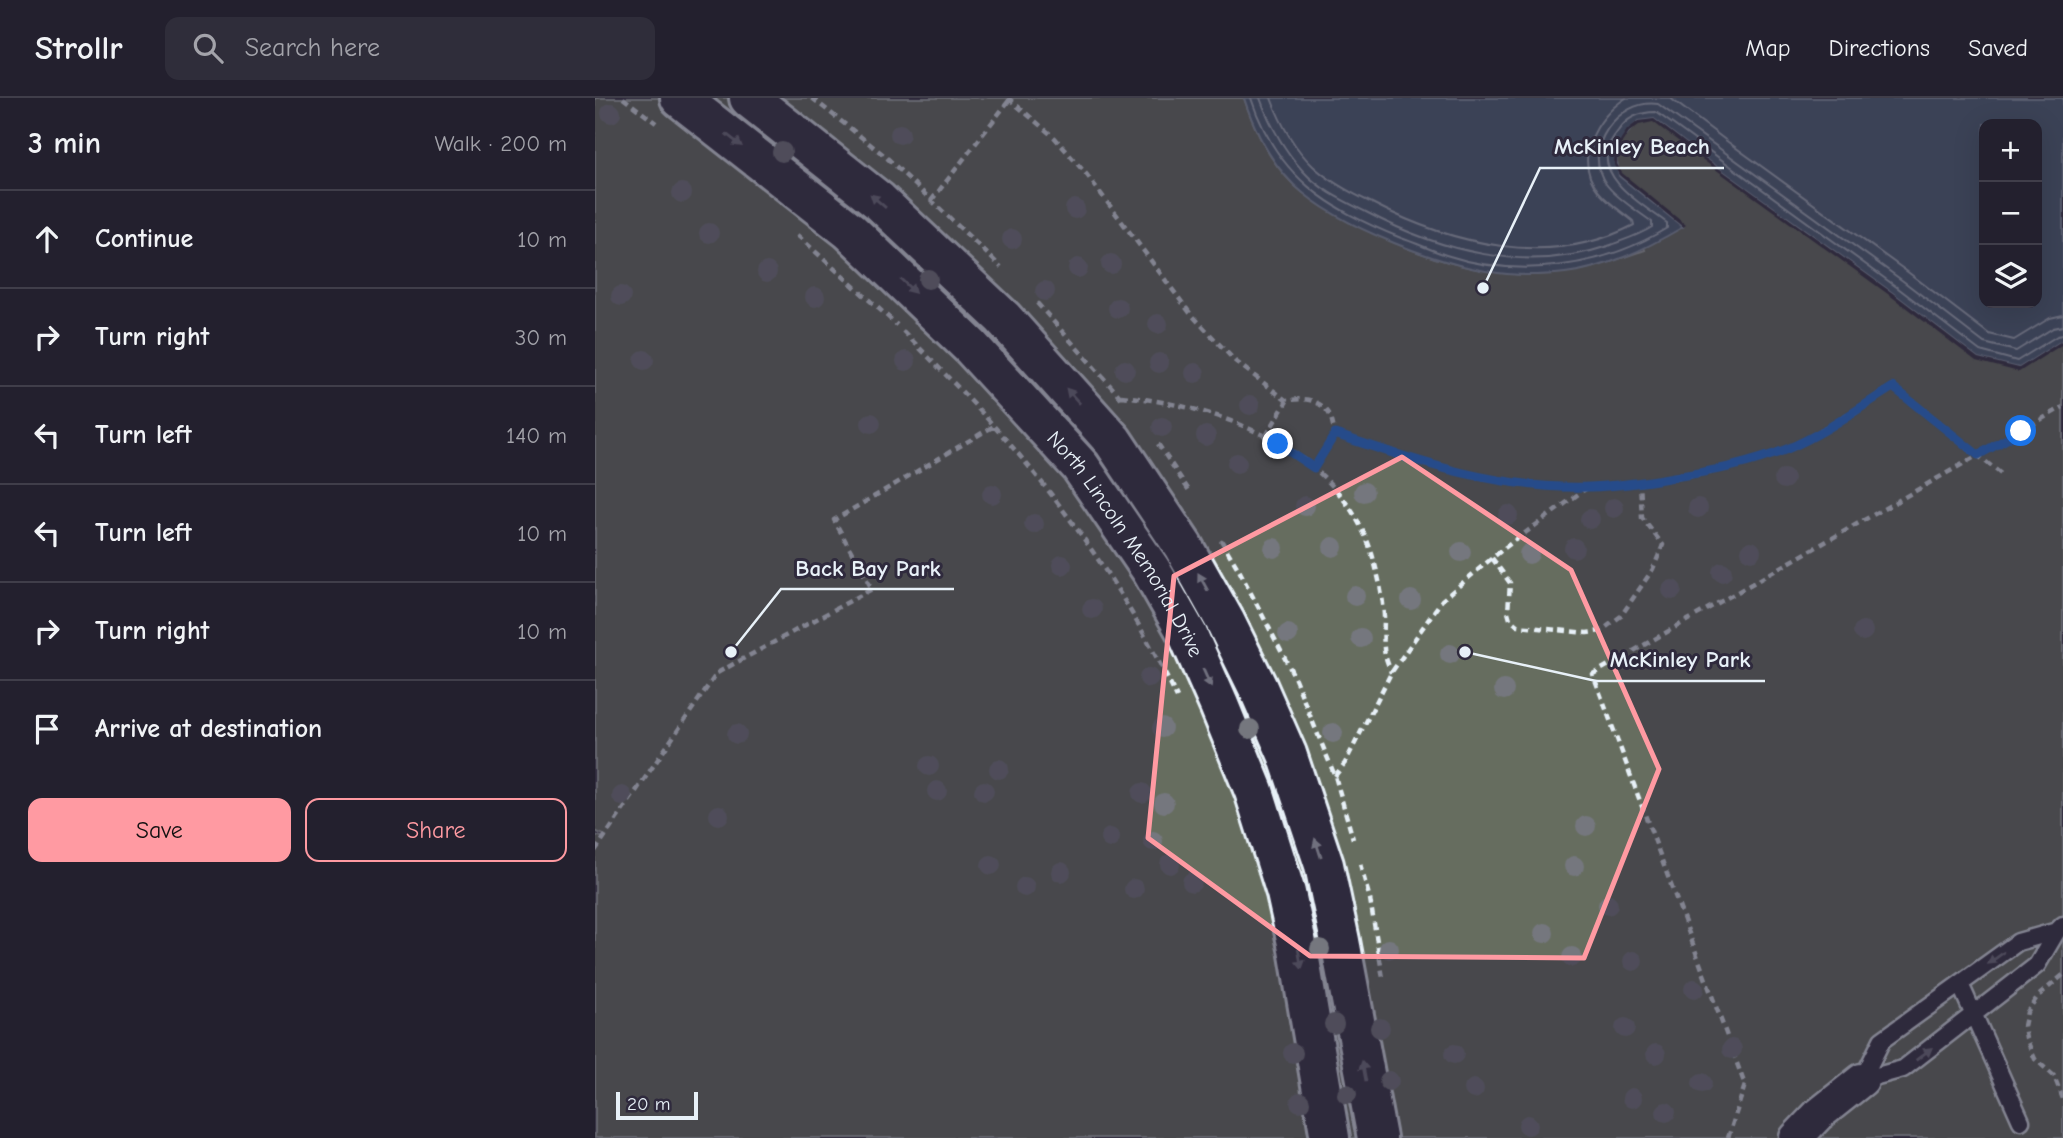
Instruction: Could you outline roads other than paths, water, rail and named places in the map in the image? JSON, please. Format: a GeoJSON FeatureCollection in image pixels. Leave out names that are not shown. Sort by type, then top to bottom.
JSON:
{"type":"FeatureCollection","features":[{"type":"Feature","properties":{"kind":"main road","name":"North Lincoln Memorial Drive"},"geometry":{"type":"LineString","coordinates":[[749,98],[879,201],[1003,318],[1113,441],[1184,547],[1225,621],[1287,754],[1324,865],[1377,1138]]}},
{"type":"Feature","properties":{"kind":"main road","name":"North Lincoln Memorial Drive"},"geometry":{"type":"LineString","coordinates":[[672,113],[850,231],[971,347],[1080,466],[1150,570],[1193,647],[1254,791],[1286,893],[1330,1138]]}},
{"type":"Feature","properties":{"kind":"street"},"geometry":{"type":"LineString","coordinates":[[1796,1138],[1818,1115],[1862,1080]]}},
{"type":"Feature","properties":{"kind":"lane"},"geometry":{"type":"LineString","coordinates":[[1862,1080],[1882,1040],[2018,942],[2060,928]]}},
{"type":"Feature","properties":{"kind":"lane"},"geometry":{"type":"LineString","coordinates":[[1862,1080],[1903,1069],[2037,965],[2060,928]]}},
{"type":"Feature","properties":{"kind":"lane"},"geometry":{"type":"LineString","coordinates":[[1960,984],[2021,1121]]}},
{"type":"Feature","properties":{"kind":"water"},"geometry":{"type":"Polygon","coordinates":[[[1244,98],[2063,98],[2063,340],[2019,368],[1978,358],[1654,119],[1638,121],[1615,148],[1619,176],[1683,227],[1612,262],[1597,267],[1543,275],[1507,274],[1454,263],[1394,243],[1365,230],[1313,201],[1294,185],[1277,166],[1258,133],[1244,98]]]}},
{"type":"Feature","properties":{"kind":"place","name":"McKinley Beach"},"geometry":{"type":"Point","coordinates":[1483,288]}},
{"type":"Feature","properties":{"kind":"place","name":"Back Bay Park"},"geometry":{"type":"Point","coordinates":[731,652]}},
{"type":"Feature","properties":{"kind":"place","name":"McKinley Park"},"geometry":{"type":"Point","coordinates":[1465,652]}}]}
